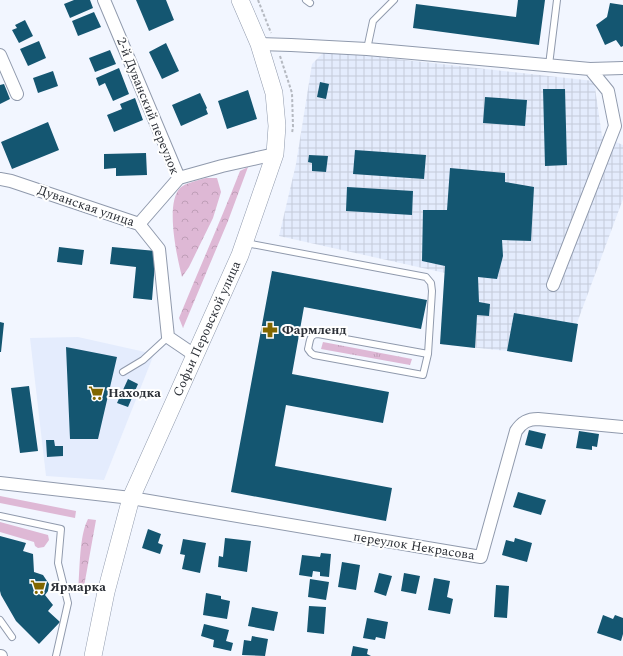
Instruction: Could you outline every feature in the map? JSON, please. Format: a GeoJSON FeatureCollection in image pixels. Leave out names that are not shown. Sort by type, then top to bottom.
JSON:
{"type":"FeatureCollection","features":[{"type":"Feature","properties":{"kind":"main road","name":"Софьи Перовской улица"},"geometry":{"type":"LineString","coordinates":[[93,656],[106,592],[131,498],[196,356],[244,242],[275,154],[277,126],[274,93],[259,44],[240,0]]}},
{"type":"Feature","properties":{"kind":"street","name":"2-й Дуванский переулок"},"geometry":{"type":"LineString","coordinates":[[104,0],[179,178],[139,224]]}},
{"type":"Feature","properties":{"kind":"street"},"geometry":{"type":"LineString","coordinates":[[259,44],[367,49],[590,69],[623,68]]}},
{"type":"Feature","properties":{"kind":"street"},"geometry":{"type":"LineString","coordinates":[[0,55],[17,94]]}},
{"type":"Feature","properties":{"kind":"street"},"geometry":{"type":"LineString","coordinates":[[553,285],[615,126],[608,91],[590,69]]}},
{"type":"Feature","properties":{"kind":"street"},"geometry":{"type":"LineString","coordinates":[[179,178],[222,166],[275,154]]}},
{"type":"Feature","properties":{"kind":"street","name":"Дуванская улица"},"geometry":{"type":"LineString","coordinates":[[0,179],[11,181],[139,224],[159,249],[168,337]]}},
{"type":"Feature","properties":{"kind":"street"},"geometry":{"type":"LineString","coordinates":[[168,337],[196,356]]}},
{"type":"Feature","properties":{"kind":"street","name":"переулок Некрасова"},"geometry":{"type":"LineString","coordinates":[[131,498],[481,557],[516,431],[520,425],[525,421],[538,419],[623,427]]}},
{"type":"Feature","properties":{"kind":"street"},"geometry":{"type":"LineString","coordinates":[[0,483],[131,498]]}},
{"type":"Feature","properties":{"kind":"lane"},"geometry":{"type":"LineString","coordinates":[[367,49],[373,21],[394,0]]}},
{"type":"Feature","properties":{"kind":"lane"},"geometry":{"type":"LineString","coordinates":[[549,65],[557,0]]}},
{"type":"Feature","properties":{"kind":"lane"},"geometry":{"type":"LineString","coordinates":[[244,242],[426,277],[431,283],[432,291],[428,354],[423,375],[314,355],[308,349],[311,337],[314,334],[318,334],[428,354]]}},
{"type":"Feature","properties":{"kind":"lane"},"geometry":{"type":"LineString","coordinates":[[123,372],[143,360],[168,337]]}},
{"type":"Feature","properties":{"kind":"lane"},"geometry":{"type":"LineString","coordinates":[[0,516],[61,529],[58,563],[68,603],[56,656]]}},
{"type":"Feature","properties":{"kind":"lane"},"geometry":{"type":"LineString","coordinates":[[0,620],[12,636]]}},
{"type":"Feature","properties":{"kind":"shaded area"},"geometry":{"type":"Polygon","coordinates":[[[325,51],[594,81],[602,136],[623,145],[623,199],[577,323],[572,362],[507,351],[440,344],[445,273],[279,236],[296,164],[312,64],[325,51]]]}},
{"type":"Feature","properties":{"kind":"shaded area"},"geometry":{"type":"Polygon","coordinates":[[[78,337],[154,354],[104,480],[46,476],[30,338],[78,337]]]}},
{"type":"Feature","properties":{"kind":"green space"},"geometry":{"type":"Polygon","coordinates":[[[248,167],[228,221],[183,328],[179,318],[240,171],[248,167]]]}},
{"type":"Feature","properties":{"kind":"green space"},"geometry":{"type":"Polygon","coordinates":[[[206,178],[217,178],[221,192],[213,218],[189,267],[182,277],[175,244],[173,206],[176,196],[182,186],[206,178]]]}},
{"type":"Feature","properties":{"kind":"green space"},"geometry":{"type":"Polygon","coordinates":[[[323,342],[412,359],[410,365],[321,349],[323,342]]]}},
{"type":"Feature","properties":{"kind":"green space"},"geometry":{"type":"Polygon","coordinates":[[[0,496],[76,511],[75,518],[0,503],[0,496]]]}},
{"type":"Feature","properties":{"kind":"green space"},"geometry":{"type":"Polygon","coordinates":[[[88,519],[96,520],[83,592],[78,591],[81,544],[88,519]]]}},
{"type":"Feature","properties":{"kind":"green space"},"geometry":{"type":"Polygon","coordinates":[[[0,522],[48,535],[49,540],[44,547],[38,548],[35,546],[34,542],[0,532],[0,522]]]}},
{"type":"Feature","properties":{"kind":"building"},"geometry":{"type":"Polygon","coordinates":[[[74,0],[90,0],[93,8],[70,18],[64,4],[74,0]]]}},
{"type":"Feature","properties":{"kind":"building"},"geometry":{"type":"Polygon","coordinates":[[[136,0],[166,0],[174,20],[149,31],[136,0]]]}},
{"type":"Feature","properties":{"kind":"building"},"geometry":{"type":"Polygon","coordinates":[[[518,0],[545,0],[539,45],[413,28],[416,4],[516,17],[518,0]]]}},
{"type":"Feature","properties":{"kind":"building"},"geometry":{"type":"Polygon","coordinates":[[[610,3],[623,5],[623,46],[621,47],[616,40],[605,45],[596,25],[607,17],[610,3]]]}},
{"type":"Feature","properties":{"kind":"building"},"geometry":{"type":"Polygon","coordinates":[[[94,12],[101,27],[78,36],[72,21],[94,12]]]}},
{"type":"Feature","properties":{"kind":"building"},"geometry":{"type":"Polygon","coordinates":[[[25,20],[33,36],[19,43],[12,30],[17,28],[15,25],[25,20]]]}},
{"type":"Feature","properties":{"kind":"building"},"geometry":{"type":"Polygon","coordinates":[[[39,41],[46,58],[28,66],[20,49],[39,41]]]}},
{"type":"Feature","properties":{"kind":"building"},"geometry":{"type":"Polygon","coordinates":[[[166,43],[179,71],[162,79],[149,52],[166,43]]]}},
{"type":"Feature","properties":{"kind":"building"},"geometry":{"type":"Polygon","coordinates":[[[110,50],[116,64],[95,72],[89,58],[110,50]]]}},
{"type":"Feature","properties":{"kind":"building"},"geometry":{"type":"Polygon","coordinates":[[[119,68],[129,94],[113,101],[105,83],[99,86],[96,78],[119,68]]]}},
{"type":"Feature","properties":{"kind":"building"},"geometry":{"type":"Polygon","coordinates":[[[53,71],[58,86],[38,93],[33,78],[53,71]]]}},
{"type":"Feature","properties":{"kind":"building"},"geometry":{"type":"Polygon","coordinates":[[[320,82],[329,84],[326,99],[317,97],[320,82]]]}},
{"type":"Feature","properties":{"kind":"building"},"geometry":{"type":"Polygon","coordinates":[[[4,84],[10,99],[0,104],[0,85],[4,84]]]}},
{"type":"Feature","properties":{"kind":"building"},"geometry":{"type":"Polygon","coordinates":[[[543,89],[565,89],[567,165],[545,166],[543,89]]]}},
{"type":"Feature","properties":{"kind":"building"},"geometry":{"type":"Polygon","coordinates":[[[248,90],[257,119],[227,129],[218,101],[248,90]]]}},
{"type":"Feature","properties":{"kind":"building"},"geometry":{"type":"Polygon","coordinates":[[[200,93],[207,108],[208,114],[181,126],[172,105],[200,93]]]}},
{"type":"Feature","properties":{"kind":"building"},"geometry":{"type":"Polygon","coordinates":[[[485,97],[527,100],[525,126],[483,123],[485,97]]]}},
{"type":"Feature","properties":{"kind":"building"},"geometry":{"type":"Polygon","coordinates":[[[135,98],[143,120],[114,132],[107,115],[122,109],[120,104],[135,98]]]}},
{"type":"Feature","properties":{"kind":"building"},"geometry":{"type":"Polygon","coordinates":[[[48,122],[59,150],[12,169],[1,142],[48,122]]]}},
{"type":"Feature","properties":{"kind":"building"},"geometry":{"type":"Polygon","coordinates":[[[355,150],[426,155],[424,179],[353,174],[355,150]]]}},
{"type":"Feature","properties":{"kind":"building"},"geometry":{"type":"Polygon","coordinates":[[[146,153],[147,175],[116,176],[116,168],[104,169],[104,154],[146,153]]]}},
{"type":"Feature","properties":{"kind":"building"},"geometry":{"type":"Polygon","coordinates":[[[309,155],[328,156],[326,172],[312,171],[312,163],[308,162],[309,155]]]}},
{"type":"Feature","properties":{"kind":"building"},"geometry":{"type":"Polygon","coordinates":[[[450,168],[505,173],[505,182],[534,187],[531,241],[502,240],[503,256],[497,279],[478,277],[479,302],[490,304],[489,316],[477,315],[475,348],[440,344],[445,266],[422,261],[423,210],[447,210],[450,168]]]}},
{"type":"Feature","properties":{"kind":"building"},"geometry":{"type":"Polygon","coordinates":[[[347,187],[413,191],[412,215],[346,211],[347,187]]]}},
{"type":"Feature","properties":{"kind":"building"},"geometry":{"type":"Polygon","coordinates":[[[59,247],[84,250],[82,265],[57,262],[59,247]]]}},
{"type":"Feature","properties":{"kind":"building"},"geometry":{"type":"Polygon","coordinates":[[[112,247],[156,251],[152,300],[133,298],[136,267],[110,264],[112,247]]]}},
{"type":"Feature","properties":{"kind":"building"},"geometry":{"type":"Polygon","coordinates":[[[272,271],[427,300],[421,329],[304,307],[292,374],[389,392],[383,423],[286,405],[275,466],[392,488],[386,521],[231,492],[272,271]]]}},
{"type":"Feature","properties":{"kind":"building"},"geometry":{"type":"Polygon","coordinates":[[[514,313],[578,324],[572,362],[507,351],[514,313]]]}},
{"type":"Feature","properties":{"kind":"building"},"geometry":{"type":"Polygon","coordinates":[[[0,322],[4,323],[1,352],[0,352],[0,322]]]}},
{"type":"Feature","properties":{"kind":"building"},"geometry":{"type":"Polygon","coordinates":[[[66,347],[117,357],[98,439],[70,439],[66,347]]]}},
{"type":"Feature","properties":{"kind":"building"},"geometry":{"type":"Polygon","coordinates":[[[128,379],[138,384],[128,407],[117,403],[128,379]]]}},
{"type":"Feature","properties":{"kind":"building"},"geometry":{"type":"Polygon","coordinates":[[[29,386],[38,451],[20,453],[11,388],[29,386]]]}},
{"type":"Feature","properties":{"kind":"building"},"geometry":{"type":"Polygon","coordinates":[[[529,430],[546,434],[542,449],[525,445],[529,430]]]}},
{"type":"Feature","properties":{"kind":"building"},"geometry":{"type":"Polygon","coordinates":[[[579,431],[599,434],[597,447],[592,446],[592,450],[576,448],[579,431]]]}},
{"type":"Feature","properties":{"kind":"building"},"geometry":{"type":"Polygon","coordinates":[[[46,440],[54,440],[55,446],[63,446],[63,456],[47,457],[46,440]]]}},
{"type":"Feature","properties":{"kind":"building"},"geometry":{"type":"Polygon","coordinates":[[[518,492],[546,500],[541,515],[513,507],[518,492]]]}},
{"type":"Feature","properties":{"kind":"building"},"geometry":{"type":"Polygon","coordinates":[[[148,529],[161,534],[158,543],[163,545],[160,554],[142,548],[148,529]]]}},
{"type":"Feature","properties":{"kind":"building"},"geometry":{"type":"Polygon","coordinates":[[[0,536],[26,543],[23,551],[33,554],[34,572],[43,575],[49,584],[48,591],[45,595],[53,605],[48,611],[60,622],[39,644],[16,621],[1,595],[0,536]]]}},
{"type":"Feature","properties":{"kind":"building"},"geometry":{"type":"Polygon","coordinates":[[[225,538],[251,541],[247,572],[218,567],[219,556],[223,557],[225,538]]]}},
{"type":"Feature","properties":{"kind":"building"},"geometry":{"type":"Polygon","coordinates":[[[515,538],[532,543],[527,562],[502,555],[506,540],[514,542],[515,538]]]}},
{"type":"Feature","properties":{"kind":"building"},"geometry":{"type":"Polygon","coordinates":[[[183,539],[206,543],[200,573],[182,569],[185,555],[180,554],[183,539]]]}},
{"type":"Feature","properties":{"kind":"building"},"geometry":{"type":"Polygon","coordinates":[[[321,553],[331,554],[329,577],[320,576],[320,572],[313,571],[312,577],[299,575],[302,555],[320,557],[321,553]]]}},
{"type":"Feature","properties":{"kind":"building"},"geometry":{"type":"Polygon","coordinates":[[[342,562],[360,565],[356,590],[338,587],[342,562]]]}},
{"type":"Feature","properties":{"kind":"building"},"geometry":{"type":"Polygon","coordinates":[[[379,573],[392,576],[386,596],[374,592],[379,573]]]}},
{"type":"Feature","properties":{"kind":"building"},"geometry":{"type":"Polygon","coordinates":[[[404,573],[420,576],[416,594],[401,591],[404,573]]]}},
{"type":"Feature","properties":{"kind":"building"},"geometry":{"type":"Polygon","coordinates":[[[434,578],[450,581],[447,597],[453,599],[450,614],[428,610],[434,578]]]}},
{"type":"Feature","properties":{"kind":"building"},"geometry":{"type":"Polygon","coordinates":[[[310,579],[329,582],[326,600],[308,597],[310,579]]]}},
{"type":"Feature","properties":{"kind":"building"},"geometry":{"type":"Polygon","coordinates":[[[496,585],[509,586],[507,618],[494,617],[496,585]]]}},
{"type":"Feature","properties":{"kind":"building"},"geometry":{"type":"Polygon","coordinates":[[[206,593],[221,596],[221,599],[230,601],[227,619],[203,615],[206,593]]]}},
{"type":"Feature","properties":{"kind":"building"},"geometry":{"type":"Polygon","coordinates":[[[309,606],[326,607],[324,634],[307,632],[309,606]]]}},
{"type":"Feature","properties":{"kind":"building"},"geometry":{"type":"Polygon","coordinates":[[[252,607],[278,612],[274,631],[248,626],[252,607]]]}},
{"type":"Feature","properties":{"kind":"building"},"geometry":{"type":"Polygon","coordinates":[[[603,615],[613,619],[615,615],[623,618],[623,634],[621,641],[597,633],[603,615]]]}},
{"type":"Feature","properties":{"kind":"building"},"geometry":{"type":"Polygon","coordinates":[[[367,618],[388,622],[385,639],[376,637],[375,640],[363,638],[367,618]]]}},
{"type":"Feature","properties":{"kind":"building"},"geometry":{"type":"Polygon","coordinates":[[[204,624],[229,630],[226,641],[233,643],[231,651],[213,647],[214,640],[201,636],[204,624]]]}},
{"type":"Feature","properties":{"kind":"building"},"geometry":{"type":"Polygon","coordinates":[[[252,636],[268,639],[265,656],[242,655],[244,640],[251,641],[252,636]]]}},
{"type":"Feature","properties":{"kind":"building"},"geometry":{"type":"Polygon","coordinates":[[[353,646],[368,649],[367,654],[371,656],[351,656],[353,646]]]}},
{"type":"Feature","properties":{"kind":"place","name":"Фармленд"},"geometry":{"type":"Point","coordinates":[270,330]}},
{"type":"Feature","properties":{"kind":"place","name":"Находка"},"geometry":{"type":"Point","coordinates":[96,393]}},
{"type":"Feature","properties":{"kind":"place","name":"Ярмарка"},"geometry":{"type":"Point","coordinates":[38,587]}}]}
